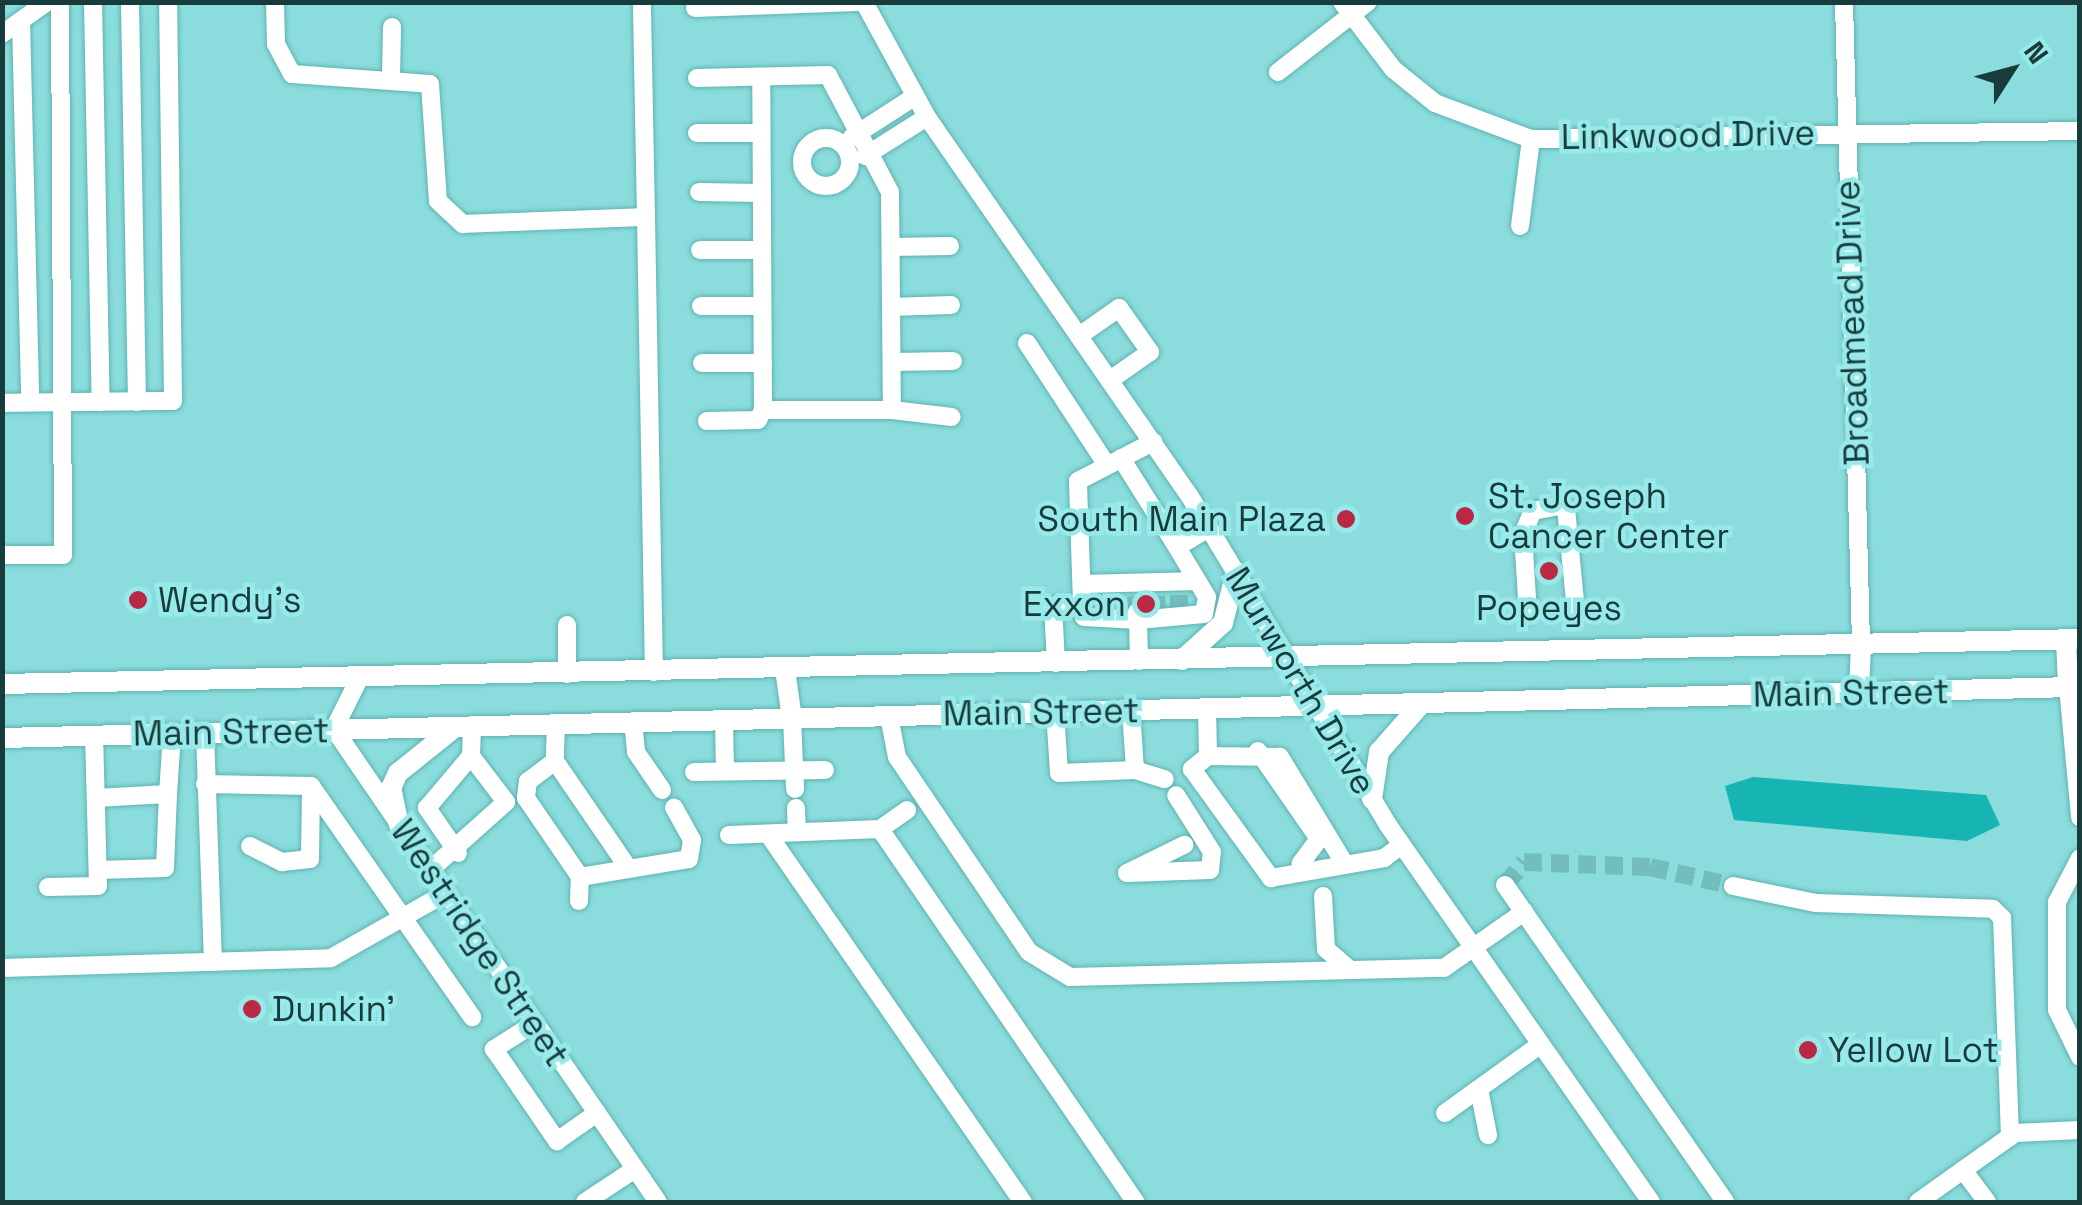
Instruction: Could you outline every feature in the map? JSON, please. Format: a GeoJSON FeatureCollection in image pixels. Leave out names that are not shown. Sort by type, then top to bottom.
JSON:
{"type":"FeatureCollection","features":[{"type":"Feature","properties":{"kind":"main road"},"geometry":{"type":"LineString","coordinates":[[1182,660],[1222,623],[1236,572]]}},
{"type":"Feature","properties":{"kind":"main road","name":"Main Street"},"geometry":{"type":"LineString","coordinates":[[2,684],[2073,639]]}},
{"type":"Feature","properties":{"kind":"main road"},"geometry":{"type":"LineString","coordinates":[[2073,639],[2074,687]]}},
{"type":"Feature","properties":{"kind":"main road"},"geometry":{"type":"LineString","coordinates":[[1859,692],[1861,644]]}},
{"type":"Feature","properties":{"kind":"main road"},"geometry":{"type":"LineString","coordinates":[[785,669],[792,719]]}},
{"type":"Feature","properties":{"kind":"main road","name":"Main Street"},"geometry":{"type":"LineString","coordinates":[[2,738],[2074,687]]}},
{"type":"Feature","properties":{"kind":"main road"},"geometry":{"type":"LineString","coordinates":[[1372,800],[1379,752],[1422,703]]}},
{"type":"Feature","properties":{"kind":"main road"},"geometry":{"type":"LineString","coordinates":[[399,825],[391,788],[398,772],[464,726]]}},
{"type":"Feature","properties":{"kind":"street"},"geometry":{"type":"LineString","coordinates":[[2,34],[46,2]]}},
{"type":"Feature","properties":{"kind":"street"},"geometry":{"type":"LineString","coordinates":[[2,555],[64,556],[60,2]]}},
{"type":"Feature","properties":{"kind":"street"},"geometry":{"type":"LineString","coordinates":[[93,2],[100,402]]}},
{"type":"Feature","properties":{"kind":"street"},"geometry":{"type":"LineString","coordinates":[[130,2],[137,402]]}},
{"type":"Feature","properties":{"kind":"street"},"geometry":{"type":"LineString","coordinates":[[2,403],[173,401],[168,2]]}},
{"type":"Feature","properties":{"kind":"street"},"geometry":{"type":"LineString","coordinates":[[275,2],[276,44],[292,74],[420,77],[434,94],[446,216],[463,224],[646,217]]}},
{"type":"Feature","properties":{"kind":"street"},"geometry":{"type":"LineString","coordinates":[[642,2],[654,672]]}},
{"type":"Feature","properties":{"kind":"street"},"geometry":{"type":"LineString","coordinates":[[695,8],[860,2]]}},
{"type":"Feature","properties":{"kind":"street","name":"Murworth Drive"},"geometry":{"type":"LineString","coordinates":[[860,2],[914,97],[1209,528],[1372,800],[1650,1202]]}},
{"type":"Feature","properties":{"kind":"street"},"geometry":{"type":"LineString","coordinates":[[1278,72],[1346,9],[1368,2]]}},
{"type":"Feature","properties":{"kind":"street","name":"Broadmead Drive"},"geometry":{"type":"LineString","coordinates":[[1844,2],[1861,644]]}},
{"type":"Feature","properties":{"kind":"street","name":"Linkwood Drive"},"geometry":{"type":"LineString","coordinates":[[1346,9],[1436,103],[1531,138],[2080,131]]}},
{"type":"Feature","properties":{"kind":"street"},"geometry":{"type":"LineString","coordinates":[[22,21],[30,402]]}},
{"type":"Feature","properties":{"kind":"street"},"geometry":{"type":"LineString","coordinates":[[392,27],[392,76]]}},
{"type":"Feature","properties":{"kind":"street"},"geometry":{"type":"LineString","coordinates":[[697,78],[761,81],[828,75],[890,192],[892,410]]}},
{"type":"Feature","properties":{"kind":"street"},"geometry":{"type":"LineString","coordinates":[[707,421],[758,420],[763,410],[761,81]]}},
{"type":"Feature","properties":{"kind":"street"},"geometry":{"type":"LineString","coordinates":[[914,97],[860,130],[846,153],[872,153],[928,117]]}},
{"type":"Feature","properties":{"kind":"street"},"geometry":{"type":"LineString","coordinates":[[698,133],[761,133]]}},
{"type":"Feature","properties":{"kind":"street","name":"Linkwood Drive"},"geometry":{"type":"LineString","coordinates":[[1520,226],[1531,138]]}},
{"type":"Feature","properties":{"kind":"street"},"geometry":{"type":"LineString","coordinates":[[698,192],[762,194]]}},
{"type":"Feature","properties":{"kind":"street"},"geometry":{"type":"LineString","coordinates":[[890,248],[950,246]]}},
{"type":"Feature","properties":{"kind":"street"},"geometry":{"type":"LineString","coordinates":[[700,250],[762,250]]}},
{"type":"Feature","properties":{"kind":"street"},"geometry":{"type":"LineString","coordinates":[[891,308],[951,305]]}},
{"type":"Feature","properties":{"kind":"street"},"geometry":{"type":"LineString","coordinates":[[701,306],[762,306]]}},
{"type":"Feature","properties":{"kind":"street"},"geometry":{"type":"LineString","coordinates":[[1080,336],[1120,308],[1150,352],[1110,380]]}},
{"type":"Feature","properties":{"kind":"street"},"geometry":{"type":"LineString","coordinates":[[1027,343],[1178,546],[1183,598]]}},
{"type":"Feature","properties":{"kind":"street"},"geometry":{"type":"LineString","coordinates":[[892,362],[953,361]]}},
{"type":"Feature","properties":{"kind":"street"},"geometry":{"type":"LineString","coordinates":[[702,363],[763,363]]}},
{"type":"Feature","properties":{"kind":"street"},"geometry":{"type":"LineString","coordinates":[[763,410],[892,410],[952,417]]}},
{"type":"Feature","properties":{"kind":"street"},"geometry":{"type":"LineString","coordinates":[[1153,442],[1078,480],[1084,616],[1115,603],[1183,598]]}},
{"type":"Feature","properties":{"kind":"street"},"geometry":{"type":"LineString","coordinates":[[1528,614],[1523,534],[1532,511],[1558,506],[1566,508],[1576,612]]}},
{"type":"Feature","properties":{"kind":"street"},"geometry":{"type":"LineString","coordinates":[[1178,546],[1209,528]]}},
{"type":"Feature","properties":{"kind":"street"},"geometry":{"type":"LineString","coordinates":[[1082,584],[1115,603],[1183,598]]}},
{"type":"Feature","properties":{"kind":"street"},"geometry":{"type":"LineString","coordinates":[[1136,603],[1140,660]]}},
{"type":"Feature","properties":{"kind":"street"},"geometry":{"type":"LineString","coordinates":[[1056,663],[1053,606],[1082,604]]}},
{"type":"Feature","properties":{"kind":"street"},"geometry":{"type":"LineString","coordinates":[[567,626],[567,674]]}},
{"type":"Feature","properties":{"kind":"street"},"geometry":{"type":"LineString","coordinates":[[334,730],[360,679]]}},
{"type":"Feature","properties":{"kind":"street"},"geometry":{"type":"LineString","coordinates":[[2074,687],[2080,817]]}},
{"type":"Feature","properties":{"kind":"street"},"geometry":{"type":"LineString","coordinates":[[1206,708],[1208,756]]}},
{"type":"Feature","properties":{"kind":"street"},"geometry":{"type":"LineString","coordinates":[[1131,710],[1135,770]]}},
{"type":"Feature","properties":{"kind":"street"},"geometry":{"type":"LineString","coordinates":[[1055,712],[1059,773],[1135,770],[1170,787],[1215,863],[1198,873],[1127,873],[1184,845]]}},
{"type":"Feature","properties":{"kind":"street"},"geometry":{"type":"LineString","coordinates":[[889,716],[897,757],[1029,952],[1070,977],[1444,968],[1524,912]]}},
{"type":"Feature","properties":{"kind":"street"},"geometry":{"type":"LineString","coordinates":[[792,719],[797,832]]}},
{"type":"Feature","properties":{"kind":"street"},"geometry":{"type":"LineString","coordinates":[[724,720],[724,771]]}},
{"type":"Feature","properties":{"kind":"street"},"geometry":{"type":"LineString","coordinates":[[633,722],[636,752],[662,790]]}},
{"type":"Feature","properties":{"kind":"street"},"geometry":{"type":"LineString","coordinates":[[556,724],[555,762],[627,866]]}},
{"type":"Feature","properties":{"kind":"street"},"geometry":{"type":"LineString","coordinates":[[430,870],[458,853],[506,802],[470,756],[464,726]]}},
{"type":"Feature","properties":{"kind":"street","name":"Westridge Street"},"geometry":{"type":"LineString","coordinates":[[334,730],[658,1202]]}},
{"type":"Feature","properties":{"kind":"street"},"geometry":{"type":"LineString","coordinates":[[205,733],[213,962]]}},
{"type":"Feature","properties":{"kind":"street"},"geometry":{"type":"LineString","coordinates":[[98,870],[165,868],[172,734]]}},
{"type":"Feature","properties":{"kind":"street"},"geometry":{"type":"LineString","coordinates":[[48,886],[98,886],[94,735]]}},
{"type":"Feature","properties":{"kind":"street"},"geometry":{"type":"LineString","coordinates":[[1258,751],[1320,839],[1314,854],[1278,878]]}},
{"type":"Feature","properties":{"kind":"street"},"geometry":{"type":"LineString","coordinates":[[1278,878],[1192,768],[1208,756],[1258,751],[1280,757],[1342,861]]}},
{"type":"Feature","properties":{"kind":"street"},"geometry":{"type":"LineString","coordinates":[[458,853],[428,808],[470,756]]}},
{"type":"Feature","properties":{"kind":"street"},"geometry":{"type":"LineString","coordinates":[[555,762],[528,781],[526,798],[580,877],[579,902]]}},
{"type":"Feature","properties":{"kind":"street"},"geometry":{"type":"LineString","coordinates":[[694,772],[724,771],[795,789],[825,770]]}},
{"type":"Feature","properties":{"kind":"street"},"geometry":{"type":"LineString","coordinates":[[206,784],[311,786]]}},
{"type":"Feature","properties":{"kind":"street"},"geometry":{"type":"LineString","coordinates":[[250,846],[282,862],[310,859],[311,786]]}},
{"type":"Feature","properties":{"kind":"street"},"geometry":{"type":"LineString","coordinates":[[311,786],[472,1017]]}},
{"type":"Feature","properties":{"kind":"street"},"geometry":{"type":"LineString","coordinates":[[96,798],[168,794]]}},
{"type":"Feature","properties":{"kind":"street"},"geometry":{"type":"LineString","coordinates":[[580,877],[627,866],[689,859],[692,840],[674,808]]}},
{"type":"Feature","properties":{"kind":"street"},"geometry":{"type":"LineString","coordinates":[[729,836],[880,829],[907,810]]}},
{"type":"Feature","properties":{"kind":"street"},"geometry":{"type":"LineString","coordinates":[[880,829],[1135,1202]]}},
{"type":"Feature","properties":{"kind":"street"},"geometry":{"type":"LineString","coordinates":[[768,834],[1023,1202]]}},
{"type":"Feature","properties":{"kind":"street"},"geometry":{"type":"LineString","coordinates":[[1278,878],[1342,861],[1384,858],[1402,845]]}},
{"type":"Feature","properties":{"kind":"street"},"geometry":{"type":"LineString","coordinates":[[2080,858],[2057,902],[2057,1010],[2080,1056]]}},
{"type":"Feature","properties":{"kind":"street"},"geometry":{"type":"LineString","coordinates":[[1505,885],[1725,1202]]}},
{"type":"Feature","properties":{"kind":"street"},"geometry":{"type":"LineString","coordinates":[[1733,886],[1816,902],[1994,910],[2002,918],[2010,1137]]}},
{"type":"Feature","properties":{"kind":"street"},"geometry":{"type":"LineString","coordinates":[[2,968],[330,958],[446,892]]}},
{"type":"Feature","properties":{"kind":"street"},"geometry":{"type":"LineString","coordinates":[[1323,896],[1326,948],[1350,970]]}},
{"type":"Feature","properties":{"kind":"street"},"geometry":{"type":"LineString","coordinates":[[535,1023],[494,1049],[556,1141],[597,1113]]}},
{"type":"Feature","properties":{"kind":"street"},"geometry":{"type":"LineString","coordinates":[[1445,1113],[1541,1044]]}},
{"type":"Feature","properties":{"kind":"street"},"geometry":{"type":"LineString","coordinates":[[1479,1089],[1488,1135]]}},
{"type":"Feature","properties":{"kind":"street"},"geometry":{"type":"LineString","coordinates":[[1918,1202],[2010,1137],[2032,1127],[2080,1130]]}},
{"type":"Feature","properties":{"kind":"street"},"geometry":{"type":"LineString","coordinates":[[589,1201],[636,1169]]}},
{"type":"Feature","properties":{"kind":"street"},"geometry":{"type":"LineString","coordinates":[[1963,1170],[1988,1202]]}},
{"type":"Feature","properties":{"kind":"water"},"geometry":{"type":"Polygon","coordinates":[[[1753,777],[1986,795],[2000,825],[1967,841],[1734,820],[1725,786],[1753,777]]]}},
{"type":"Feature","properties":{"kind":"tunnel"},"geometry":{"type":"LineString","coordinates":[[1179,595],[1179,611]]}},
{"type":"Feature","properties":{"kind":"tunnel"},"geometry":{"type":"LineString","coordinates":[[1136,596],[1137,612]]}},
{"type":"Feature","properties":{"kind":"tunnel"},"geometry":{"type":"LineString","coordinates":[[1156,596],[1157,611]]}},
{"type":"Feature","properties":{"kind":"tunnel"},"geometry":{"type":"LineString","coordinates":[[1115,597],[1115,613]]}},
{"type":"Feature","properties":{"kind":"tunnel"},"geometry":{"type":"LineString","coordinates":[[1505,885],[1524,862],[1650,867],[1733,886]]}},
{"type":"Feature","properties":{"kind":"place","name":"St. Joseph Cancer Center"},"geometry":{"type":"Point","coordinates":[1465,516]}},
{"type":"Feature","properties":{"kind":"place","name":"South Main Plaza"},"geometry":{"type":"Point","coordinates":[1346,519]}},
{"type":"Feature","properties":{"kind":"place","name":"Popeyes"},"geometry":{"type":"Point","coordinates":[1549,571]}},
{"type":"Feature","properties":{"kind":"place","name":"Wendy's"},"geometry":{"type":"Point","coordinates":[138,600]}},
{"type":"Feature","properties":{"kind":"place","name":"Exxon"},"geometry":{"type":"Point","coordinates":[1146,604]}},
{"type":"Feature","properties":{"kind":"place","name":"Dunkin'"},"geometry":{"type":"Point","coordinates":[252,1009]}},
{"type":"Feature","properties":{"kind":"place","name":"Yellow Lot"},"geometry":{"type":"Point","coordinates":[1808,1050]}}]}
